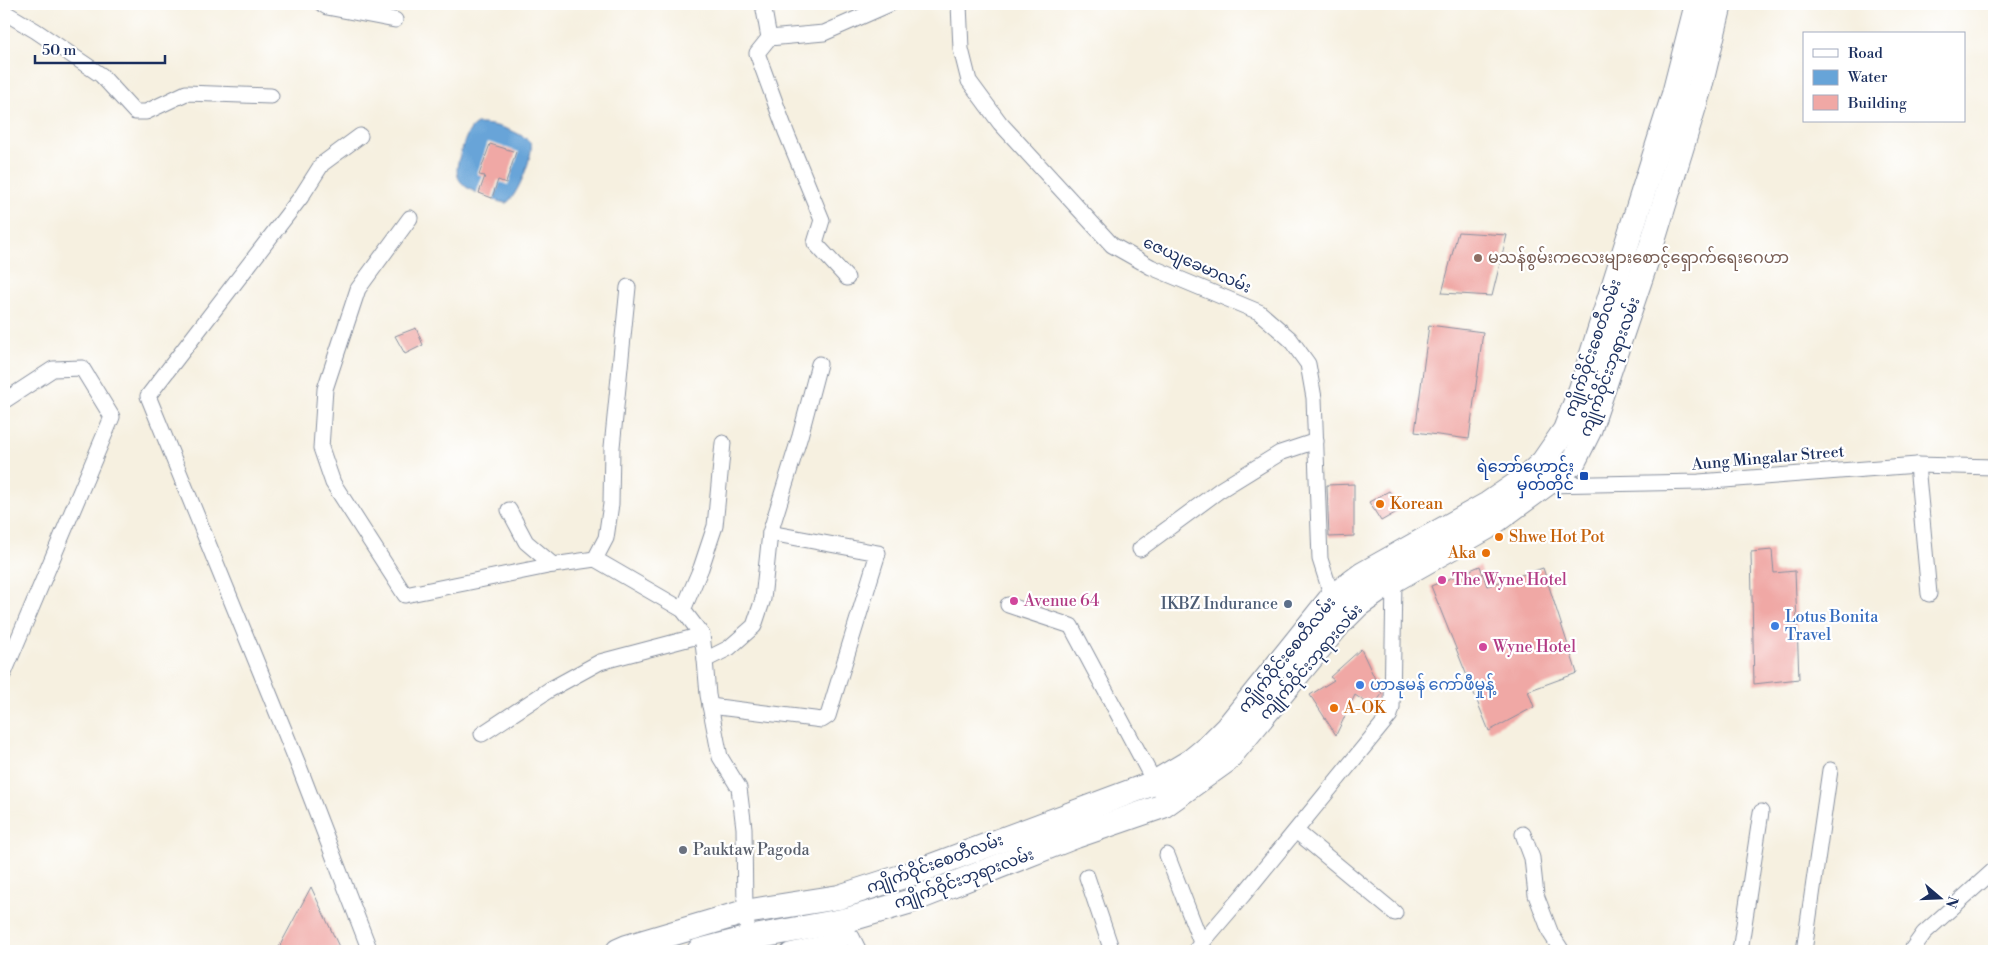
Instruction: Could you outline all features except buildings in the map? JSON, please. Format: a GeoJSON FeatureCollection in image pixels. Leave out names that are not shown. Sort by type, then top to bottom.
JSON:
{"type":"FeatureCollection","features":[{"type":"Feature","properties":{"kind":"main road","name":"ကျိုက်ဝိုင်းစေတီလမ်း"},"geometry":{"type":"LineString","coordinates":[[1604,353],[1674,94],[1696,4]]}},
{"type":"Feature","properties":{"kind":"main road","name":"ကျိုက်ဝိုင်းဘုရားလမ်း"},"geometry":{"type":"LineString","coordinates":[[699,951],[749,938],[847,920],[908,902],[968,878],[1072,825],[1163,806],[1226,761],[1358,604],[1394,580],[1486,528],[1536,482],[1572,463],[1589,431],[1604,353],[1652,244],[1700,87],[1720,4]]}},
{"type":"Feature","properties":{"kind":"main road","name":"ကျိုက်ဝိုင်းစေတီလမ်း"},"geometry":{"type":"LineString","coordinates":[[618,951],[745,912],[839,897],[913,874],[959,856],[1072,825],[1154,783],[1191,761],[1221,734],[1332,597],[1363,574],[1488,504],[1536,482]]}},
{"type":"Feature","properties":{"kind":"main road"},"geometry":{"type":"LineString","coordinates":[[959,856],[968,878]]}},
{"type":"Feature","properties":{"kind":"street"},"geometry":{"type":"LineString","coordinates":[[322,4],[327,7],[395,20]]}},
{"type":"Feature","properties":{"kind":"street"},"geometry":{"type":"LineString","coordinates":[[763,4],[769,38]]}},
{"type":"Feature","properties":{"kind":"street"},"geometry":{"type":"LineString","coordinates":[[847,278],[815,243],[822,220],[786,132],[757,53],[769,38],[824,33],[890,4]]}},
{"type":"Feature","properties":{"kind":"street","name":"ဇေယျခေမာလမ်း"},"geometry":{"type":"LineString","coordinates":[[959,4],[961,49],[969,81],[1000,123],[1112,244],[1152,266],[1259,312],[1290,339],[1308,364],[1314,398],[1320,559],[1332,597]]}},
{"type":"Feature","properties":{"kind":"street"},"geometry":{"type":"LineString","coordinates":[[4,12],[101,75],[135,112],[146,112],[186,93],[271,96]]}},
{"type":"Feature","properties":{"kind":"street"},"geometry":{"type":"LineString","coordinates":[[360,136],[322,164],[301,197],[148,396],[300,769],[370,951]]}},
{"type":"Feature","properties":{"kind":"street"},"geometry":{"type":"LineString","coordinates":[[410,218],[358,290],[325,389],[321,448],[333,483],[405,595],[410,596],[553,565],[595,559],[684,610],[702,635],[710,706],[720,757],[739,788],[744,828],[745,912],[749,938]]}},
{"type":"Feature","properties":{"kind":"street"},"geometry":{"type":"LineString","coordinates":[[595,559],[606,538],[611,504],[612,447],[628,287]]}},
{"type":"Feature","properties":{"kind":"street"},"geometry":{"type":"LineString","coordinates":[[706,660],[729,648],[754,626],[763,599],[770,533],[800,436],[819,364]]}},
{"type":"Feature","properties":{"kind":"street"},"geometry":{"type":"LineString","coordinates":[[4,401],[52,369],[82,368],[112,418],[4,673]]}},
{"type":"Feature","properties":{"kind":"street"},"geometry":{"type":"LineString","coordinates":[[1140,549],[1220,490],[1280,453],[1316,441]]}},
{"type":"Feature","properties":{"kind":"street"},"geometry":{"type":"LineString","coordinates":[[684,610],[715,526],[723,443]]}},
{"type":"Feature","properties":{"kind":"street"},"geometry":{"type":"LineString","coordinates":[[1916,465],[1929,594]]}},
{"type":"Feature","properties":{"kind":"street","name":"Aung Mingalar Street"},"geometry":{"type":"LineString","coordinates":[[1536,482],[1699,482],[1916,465],[1994,467]]}},
{"type":"Feature","properties":{"kind":"street"},"geometry":{"type":"LineString","coordinates":[[509,510],[526,542],[553,565]]}},
{"type":"Feature","properties":{"kind":"street"},"geometry":{"type":"LineString","coordinates":[[710,706],[822,720],[828,716],[878,553],[770,533]]}},
{"type":"Feature","properties":{"kind":"street"},"geometry":{"type":"LineString","coordinates":[[1198,948],[1390,715],[1392,708],[1394,580]]}},
{"type":"Feature","properties":{"kind":"street"},"geometry":{"type":"LineString","coordinates":[[1332,597],[1348,615]]}},
{"type":"Feature","properties":{"kind":"street"},"geometry":{"type":"LineString","coordinates":[[1008,605],[1071,626],[1154,783],[1168,802]]}},
{"type":"Feature","properties":{"kind":"street"},"geometry":{"type":"LineString","coordinates":[[482,734],[549,690],[600,662],[702,635]]}},
{"type":"Feature","properties":{"kind":"street"},"geometry":{"type":"LineString","coordinates":[[1804,951],[1830,770]]}},
{"type":"Feature","properties":{"kind":"street"},"geometry":{"type":"LineString","coordinates":[[1740,951],[1761,812]]}},
{"type":"Feature","properties":{"kind":"street"},"geometry":{"type":"LineString","coordinates":[[1296,831],[1395,913]]}},
{"type":"Feature","properties":{"kind":"street"},"geometry":{"type":"LineString","coordinates":[[1523,834],[1532,858],[1536,895],[1551,934],[1562,951]]}},
{"type":"Feature","properties":{"kind":"street"},"geometry":{"type":"LineString","coordinates":[[1167,855],[1198,948]]}},
{"type":"Feature","properties":{"kind":"street"},"geometry":{"type":"LineString","coordinates":[[1911,951],[1924,933],[1994,870]]}},
{"type":"Feature","properties":{"kind":"street"},"geometry":{"type":"LineString","coordinates":[[1087,877],[1112,951]]}},
{"type":"Feature","properties":{"kind":"street"},"geometry":{"type":"LineString","coordinates":[[788,951],[852,937],[859,951]]}},
{"type":"Feature","properties":{"kind":"water"},"geometry":{"type":"Polygon","coordinates":[[[477,124],[506,129],[520,135],[531,143],[530,156],[520,185],[506,203],[496,201],[471,190],[460,181],[457,169],[458,162],[465,139],[470,130],[477,124]]]}},
{"type":"Feature","properties":{"kind":"pier"},"geometry":{"type":"Polygon","coordinates":[[[488,142],[519,152],[508,185],[500,182],[493,202],[476,195],[482,176],[477,174],[488,142]]]}},
{"type":"Feature","properties":{"kind":"place","name":"မသန်စွမ်းကလေးများစောင့်ရှောက်ရေးဂေဟာ"},"geometry":{"type":"Point","coordinates":[1478,258]}},
{"type":"Feature","properties":{"kind":"place","name":"ရဲဘော်ဟောင်း မှတ်တိုင်"},"geometry":{"type":"Point","coordinates":[1584,476]}},
{"type":"Feature","properties":{"kind":"place","name":"Korean"},"geometry":{"type":"Point","coordinates":[1380,504]}},
{"type":"Feature","properties":{"kind":"place","name":"Shwe Hot Pot"},"geometry":{"type":"Point","coordinates":[1499,537]}},
{"type":"Feature","properties":{"kind":"place","name":"Aka"},"geometry":{"type":"Point","coordinates":[1486,553]}},
{"type":"Feature","properties":{"kind":"place","name":"The Wyne Hotel"},"geometry":{"type":"Point","coordinates":[1442,580]}},
{"type":"Feature","properties":{"kind":"place","name":"Avenue 64"},"geometry":{"type":"Point","coordinates":[1014,601]}},
{"type":"Feature","properties":{"kind":"place","name":"IKBZ Indurance"},"geometry":{"type":"Point","coordinates":[1288,604]}},
{"type":"Feature","properties":{"kind":"place","name":"Lotus Bonita Travel"},"geometry":{"type":"Point","coordinates":[1775,626]}},
{"type":"Feature","properties":{"kind":"place","name":"Wyne Hotel"},"geometry":{"type":"Point","coordinates":[1483,647]}},
{"type":"Feature","properties":{"kind":"place","name":"ဟာနုမန် ကော်ဖီမှုန့်"},"geometry":{"type":"Point","coordinates":[1360,685]}},
{"type":"Feature","properties":{"kind":"place","name":"A-OK"},"geometry":{"type":"Point","coordinates":[1334,708]}},
{"type":"Feature","properties":{"kind":"place","name":"Pauktaw Pagoda"},"geometry":{"type":"Point","coordinates":[683,850]}}]}
